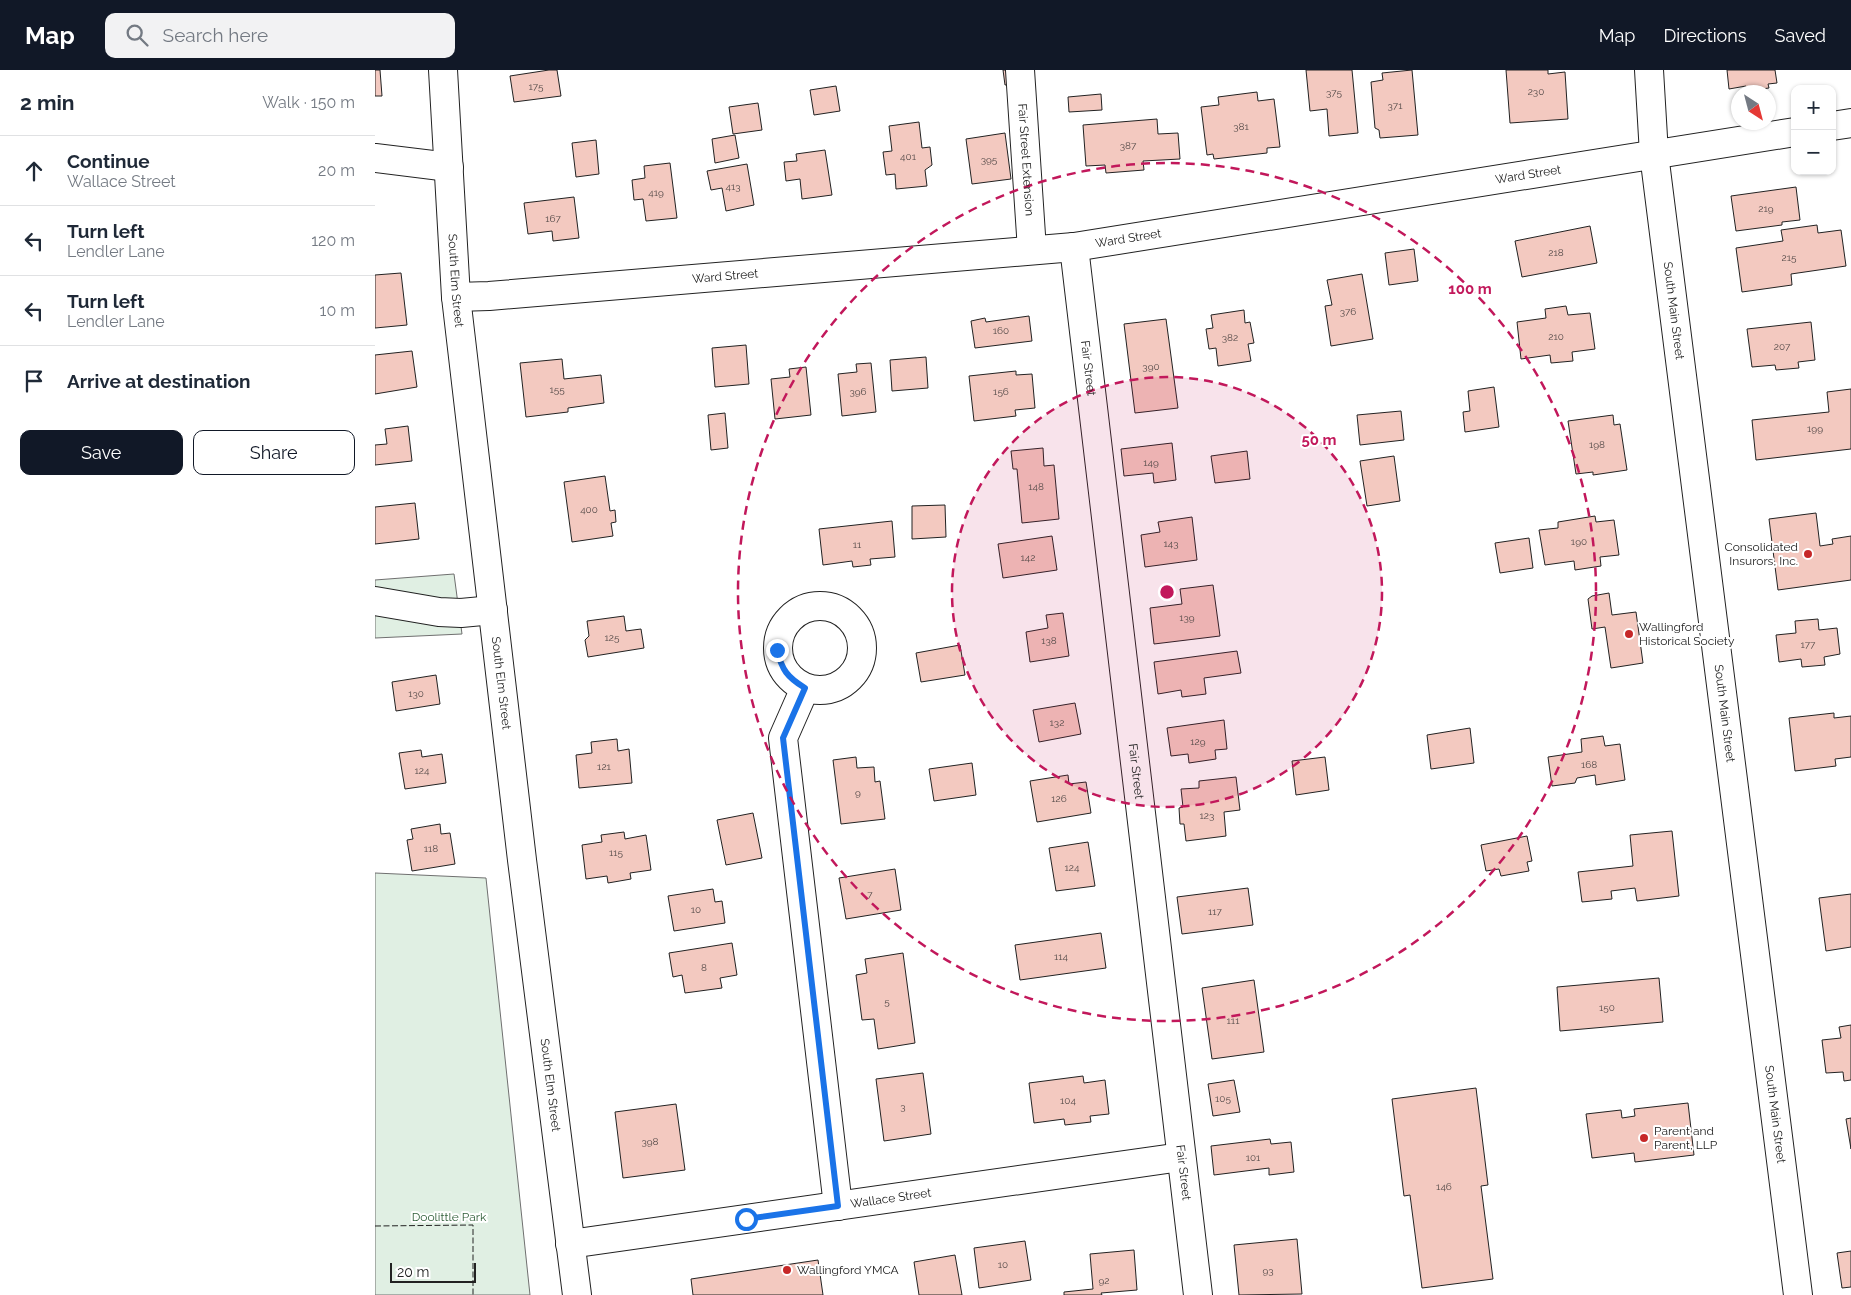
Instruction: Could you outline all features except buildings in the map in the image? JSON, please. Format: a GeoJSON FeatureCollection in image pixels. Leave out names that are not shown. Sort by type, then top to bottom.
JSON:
{"type":"FeatureCollection","features":[{"type":"Feature","properties":{"kind":"street","name":"South Elm Street"},"geometry":{"type":"LineString","coordinates":[[443,70],[456,297],[522,860],[577,1295]]}},
{"type":"Feature","properties":{"kind":"street","name":"Fair Street Extension"},"geometry":{"type":"LineString","coordinates":[[1020,70],[1032,250]]}},
{"type":"Feature","properties":{"kind":"street","name":"South Main Street"},"geometry":{"type":"LineString","coordinates":[[1649,70],[1654,154],[1798,1295]]}},
{"type":"Feature","properties":{"kind":"street"},"geometry":{"type":"LineString","coordinates":[[1836,125],[1851,123]]}},
{"type":"Feature","properties":{"kind":"street","name":"Ward Street"},"geometry":{"type":"LineString","coordinates":[[456,297],[489,296],[1074,247],[1791,133]]}},
{"type":"Feature","properties":{"kind":"street"},"geometry":{"type":"LineString","coordinates":[[375,158],[449,166]]}},
{"type":"Feature","properties":{"kind":"street","name":"Fair Street"},"geometry":{"type":"LineString","coordinates":[[1074,247],[1198,1295]]}},
{"type":"Feature","properties":{"kind":"street"},"geometry":{"type":"LineString","coordinates":[[375,601],[439,612],[461,613],[493,610]]}},
{"type":"Feature","properties":{"kind":"street"},"geometry":{"type":"LineString","coordinates":[[805,688],[783,738],[838,1206]]}},
{"type":"Feature","properties":{"kind":"street","name":"Wallace Street"},"geometry":{"type":"LineString","coordinates":[[570,1244],[1181,1157]]}},
{"type":"Feature","properties":{"kind":"green space"},"geometry":{"type":"Polygon","coordinates":[[[454,574],[462,634],[375,638],[375,580],[454,574]]]}},
{"type":"Feature","properties":{"kind":"green space","name":"Doolittle Park"},"geometry":{"type":"Polygon","coordinates":[[[375,873],[486,878],[530,1295],[375,1295],[375,873]]]}},
{"type":"Feature","properties":{"kind":"fence"},"geometry":{"type":"LineString","coordinates":[[375,1226],[473,1225],[473,1295]]}},
{"type":"Feature","properties":{"kind":"place","name":"Consolidated Insurors, Inc."},"geometry":{"type":"Point","coordinates":[1808,554]}},
{"type":"Feature","properties":{"kind":"place","name":"Wallingford Historical Society"},"geometry":{"type":"Point","coordinates":[1629,634]}},
{"type":"Feature","properties":{"kind":"place","name":"Parent and Parent, LLP"},"geometry":{"type":"Point","coordinates":[1644,1138]}},
{"type":"Feature","properties":{"kind":"place","name":"Wallingford YMCA"},"geometry":{"type":"Point","coordinates":[787,1270]}},
{"type":"Feature","properties":{"kind":"route"},"geometry":{"type":"LineString","coordinates":[[746,1219],[838,1206],[783,738],[805,688],[791,679],[781,666],[777,650]]}}]}
